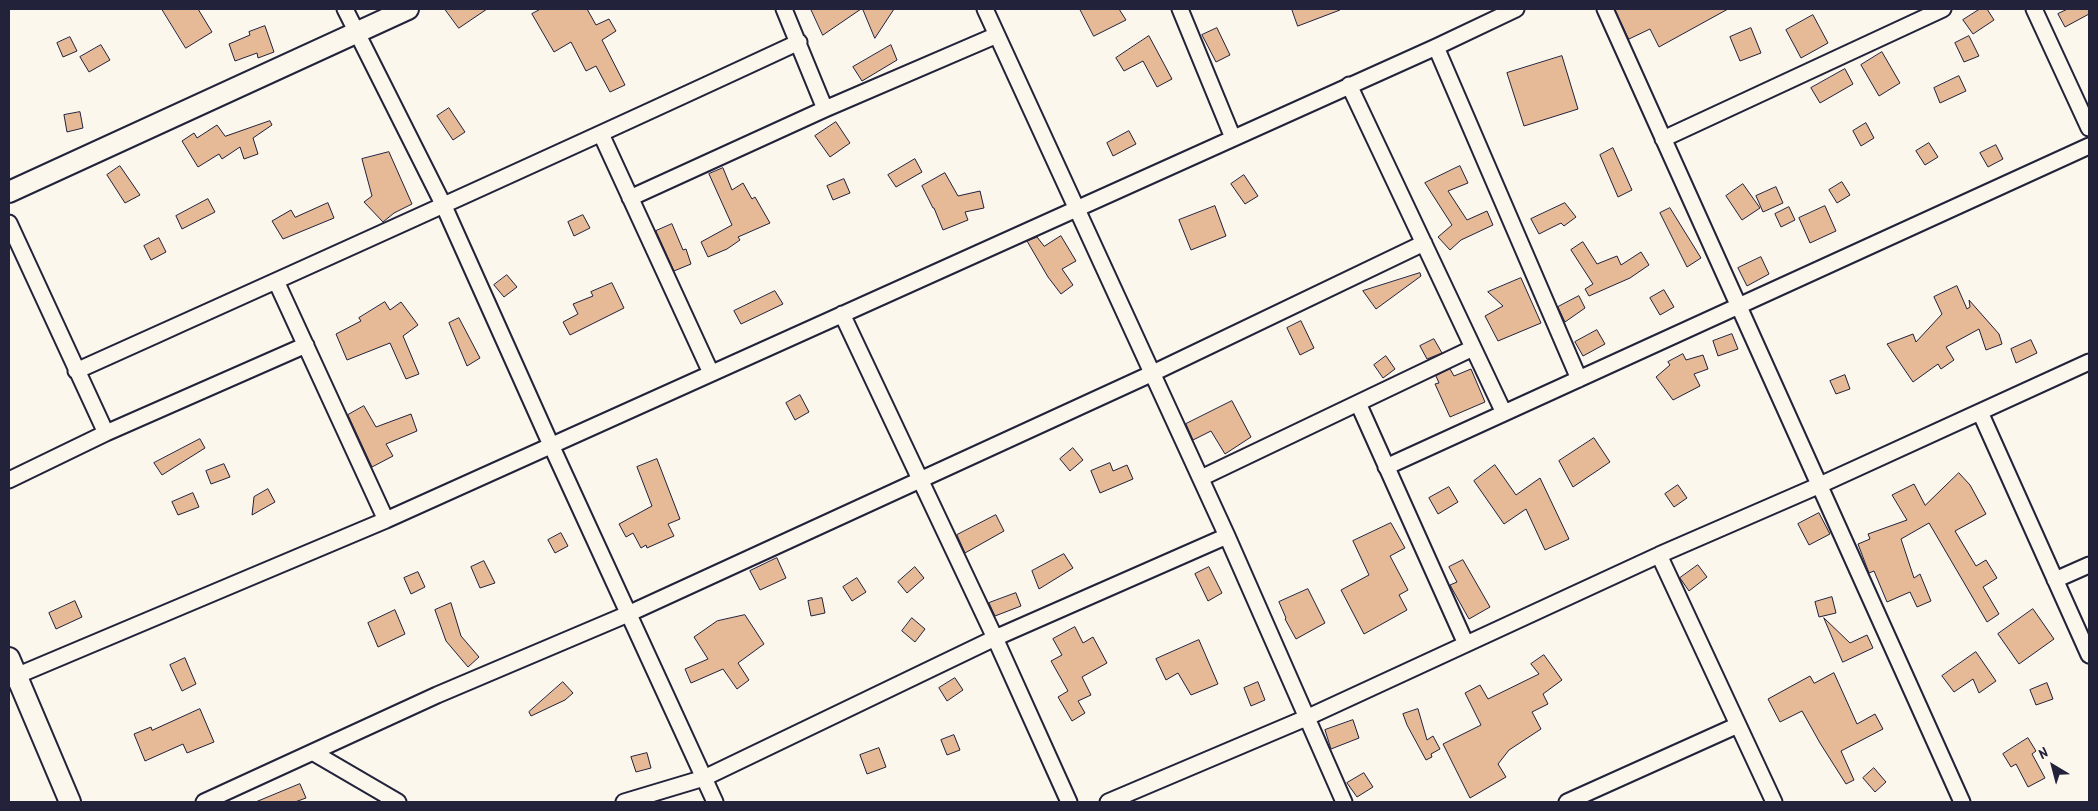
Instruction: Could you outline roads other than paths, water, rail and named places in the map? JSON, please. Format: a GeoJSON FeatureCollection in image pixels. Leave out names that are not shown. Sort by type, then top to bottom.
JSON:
{"type":"FeatureCollection","features":[{"type":"Feature","properties":{"kind":"street"},"geometry":{"type":"LineString","coordinates":[[345,9],[443,204],[715,802]]}},
{"type":"Feature","properties":{"kind":"street"},"geometry":{"type":"LineString","coordinates":[[9,192],[408,9]]}},
{"type":"Feature","properties":{"kind":"street"},"geometry":{"type":"LineString","coordinates":[[784,9],[826,109]]}},
{"type":"Feature","properties":{"kind":"street"},"geometry":{"type":"LineString","coordinates":[[985,9],[1201,478],[1344,802]]}},
{"type":"Feature","properties":{"kind":"street"},"geometry":{"type":"LineString","coordinates":[[1180,9],[1233,138]]}},
{"type":"Feature","properties":{"kind":"street"},"geometry":{"type":"LineString","coordinates":[[70,802],[11,670],[386,520],[1436,47],[1516,9]]}},
{"type":"Feature","properties":{"kind":"street"},"geometry":{"type":"LineString","coordinates":[[1605,9],[1737,307],[1820,485],[1962,802]]}},
{"type":"Feature","properties":{"kind":"street"},"geometry":{"type":"LineString","coordinates":[[1663,139],[1943,9]]}},
{"type":"Feature","properties":{"kind":"street"},"geometry":{"type":"LineString","coordinates":[[2034,9],[2089,128]]}},
{"type":"Feature","properties":{"kind":"street"},"geometry":{"type":"LineString","coordinates":[[630,198],[826,109],[997,35]]}},
{"type":"Feature","properties":{"kind":"street"},"geometry":{"type":"LineString","coordinates":[[76,371],[601,134],[799,42]]}},
{"type":"Feature","properties":{"kind":"street"},"geometry":{"type":"LineString","coordinates":[[1436,47],[1579,379]]}},
{"type":"Feature","properties":{"kind":"street"},"geometry":{"type":"LineString","coordinates":[[1349,85],[1504,413]]}},
{"type":"Feature","properties":{"kind":"street"},"geometry":{"type":"LineString","coordinates":[[601,134],[711,373]]}},
{"type":"Feature","properties":{"kind":"street"},"geometry":{"type":"LineString","coordinates":[[1386,467],[2089,146]]}},
{"type":"Feature","properties":{"kind":"street"},"geometry":{"type":"LineString","coordinates":[[9,223],[106,433]]}},
{"type":"Feature","properties":{"kind":"street"},"geometry":{"type":"LineString","coordinates":[[204,802],[437,695],[628,614],[1153,373],[1424,243]]}},
{"type":"Feature","properties":{"kind":"street"},"geometry":{"type":"LineString","coordinates":[[276,281],[386,520]]}},
{"type":"Feature","properties":{"kind":"street"},"geometry":{"type":"LineString","coordinates":[[842,314],[995,638],[1069,802]]}},
{"type":"Feature","properties":{"kind":"street"},"geometry":{"type":"LineString","coordinates":[[9,480],[106,433],[306,345]]}},
{"type":"Feature","properties":{"kind":"street"},"geometry":{"type":"LineString","coordinates":[[1201,478],[1473,348]]}},
{"type":"Feature","properties":{"kind":"street"},"geometry":{"type":"LineString","coordinates":[[1108,802],[1306,718],[1659,554],[1820,485],[2089,362]]}},
{"type":"Feature","properties":{"kind":"street"},"geometry":{"type":"LineString","coordinates":[[1358,403],[1466,644]]}},
{"type":"Feature","properties":{"kind":"street"},"geometry":{"type":"LineString","coordinates":[[1980,412],[2089,654]]}},
{"type":"Feature","properties":{"kind":"street"},"geometry":{"type":"LineString","coordinates":[[624,802],[704,778],[995,638],[1227,536]]}},
{"type":"Feature","properties":{"kind":"street"},"geometry":{"type":"LineString","coordinates":[[1659,554],[1774,802]]}},
{"type":"Feature","properties":{"kind":"street"},"geometry":{"type":"LineString","coordinates":[[2055,580],[2089,564]]}},
{"type":"Feature","properties":{"kind":"street"},"geometry":{"type":"LineString","coordinates":[[1567,802],[1738,725]]}},
{"type":"Feature","properties":{"kind":"street"},"geometry":{"type":"LineString","coordinates":[[314,753],[398,802]]}}]}
